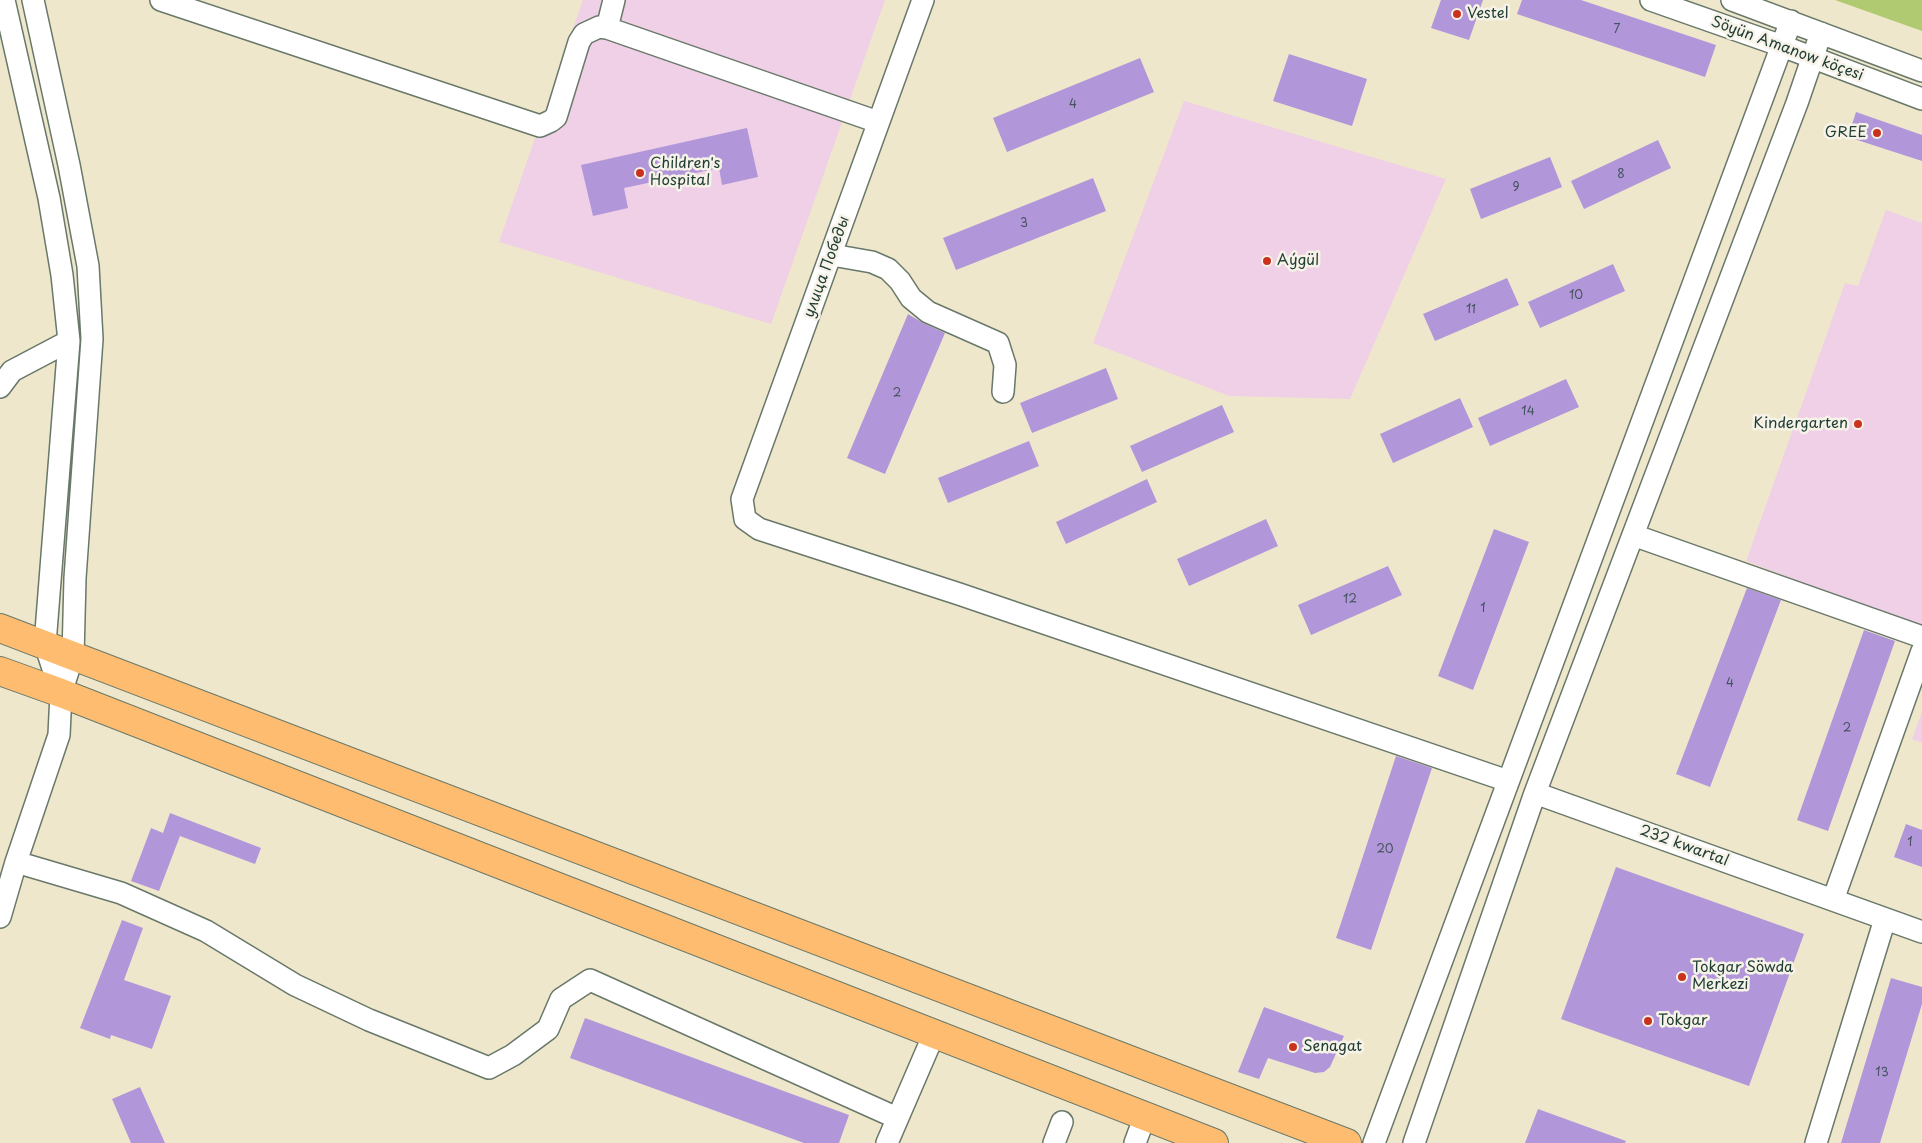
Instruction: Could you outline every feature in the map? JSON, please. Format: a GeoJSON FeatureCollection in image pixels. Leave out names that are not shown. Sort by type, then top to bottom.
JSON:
{"type":"FeatureCollection","features":[{"type":"Feature","properties":{"kind":"main road"},"geometry":{"type":"LineString","coordinates":[[0,628],[1347,1143]]}},
{"type":"Feature","properties":{"kind":"main road"},"geometry":{"type":"LineString","coordinates":[[0,671],[61,693],[1214,1143]]}},
{"type":"Feature","properties":{"kind":"street"},"geometry":{"type":"LineString","coordinates":[[4,0],[49,198],[62,275],[69,341],[45,644],[61,693]]}},
{"type":"Feature","properties":{"kind":"street"},"geometry":{"type":"LineString","coordinates":[[0,916],[16,862],[59,735],[61,693],[73,656],[75,578],[92,339],[88,266],[69,165],[33,0]]}},
{"type":"Feature","properties":{"kind":"street"},"geometry":{"type":"LineString","coordinates":[[162,0],[540,126],[556,117],[566,80],[582,38],[592,28],[599,27],[607,28],[878,122]]}},
{"type":"Feature","properties":{"kind":"street"},"geometry":{"type":"LineString","coordinates":[[607,28],[614,0]]}},
{"type":"Feature","properties":{"kind":"street","name":"улица Победы"},"geometry":{"type":"LineString","coordinates":[[923,0],[878,122],[832,256],[742,498],[745,519],[760,529],[968,597],[1508,781]]}},
{"type":"Feature","properties":{"kind":"street","name":"Söyün Amanow köçesi"},"geometry":{"type":"LineString","coordinates":[[1651,0],[1782,46],[1922,99]]}},
{"type":"Feature","properties":{"kind":"street","name":"Söyün Amanow köçesi"},"geometry":{"type":"LineString","coordinates":[[1732,0],[1922,71]]}},
{"type":"Feature","properties":{"kind":"street"},"geometry":{"type":"LineString","coordinates":[[1374,1143],[1791,21]]}},
{"type":"Feature","properties":{"kind":"street"},"geometry":{"type":"LineString","coordinates":[[1414,1143],[1534,793],[1797,103],[1821,33]]}},
{"type":"Feature","properties":{"kind":"street"},"geometry":{"type":"LineString","coordinates":[[832,256],[872,262],[888,270],[900,281],[911,298],[928,312],[998,343],[1005,365],[1003,392]]}},
{"type":"Feature","properties":{"kind":"street"},"geometry":{"type":"LineString","coordinates":[[0,387],[12,370],[69,341]]}},
{"type":"Feature","properties":{"kind":"street"},"geometry":{"type":"LineString","coordinates":[[1633,535],[1922,637]]}},
{"type":"Feature","properties":{"kind":"street"},"geometry":{"type":"LineString","coordinates":[[1833,900],[1922,651]]}},
{"type":"Feature","properties":{"kind":"street","name":"232 kwartal"},"geometry":{"type":"LineString","coordinates":[[1534,793],[1922,932]]}},
{"type":"Feature","properties":{"kind":"street"},"geometry":{"type":"LineString","coordinates":[[16,862],[121,893],[206,931],[295,985],[369,1020],[489,1068],[514,1055],[548,1029],[561,999],[590,980],[897,1118]]}},
{"type":"Feature","properties":{"kind":"street"},"geometry":{"type":"LineString","coordinates":[[1816,1143],[1885,919]]}},
{"type":"Feature","properties":{"kind":"street"},"geometry":{"type":"LineString","coordinates":[[887,1143],[934,1034]]}},
{"type":"Feature","properties":{"kind":"street"},"geometry":{"type":"LineString","coordinates":[[1135,1143],[1145,1116]]}},
{"type":"Feature","properties":{"kind":"street"},"geometry":{"type":"LineString","coordinates":[[1054,1143],[1062,1122]]}},
{"type":"Feature","properties":{"kind":"shaded area"},"geometry":{"type":"Polygon","coordinates":[[[583,0],[885,0],[771,324],[499,242],[583,0]]]}},
{"type":"Feature","properties":{"kind":"shaded area","name":"Aýgül"},"geometry":{"type":"Polygon","coordinates":[[[1184,101],[1446,179],[1350,399],[1229,396],[1093,343],[1184,101]]]}},
{"type":"Feature","properties":{"kind":"shaded area","name":"Kindergarten"},"geometry":{"type":"Polygon","coordinates":[[[1886,210],[1922,223],[1922,628],[1746,561],[1845,283],[1858,286],[1886,210]]]}},
{"type":"Feature","properties":{"kind":"shaded area"},"geometry":{"type":"Polygon","coordinates":[[[1922,712],[1922,743],[1912,739],[1922,712]]]}},
{"type":"Feature","properties":{"kind":"green space"},"geometry":{"type":"Polygon","coordinates":[[[1835,0],[1922,0],[1922,31],[1835,0]]]}},
{"type":"Feature","properties":{"kind":"building","name":"Vestel"},"geometry":{"type":"Polygon","coordinates":[[[1441,0],[1483,0],[1469,40],[1431,28],[1441,0]]]}},
{"type":"Feature","properties":{"kind":"building"},"geometry":{"type":"Polygon","coordinates":[[[1522,0],[1581,0],[1716,45],[1705,77],[1517,14],[1522,0]]]}},
{"type":"Feature","properties":{"kind":"building"},"geometry":{"type":"Polygon","coordinates":[[[1289,54],[1367,79],[1352,126],[1273,101],[1289,54]]]}},
{"type":"Feature","properties":{"kind":"building"},"geometry":{"type":"Polygon","coordinates":[[[1140,58],[1154,92],[1007,152],[993,118],[1140,58]]]}},
{"type":"Feature","properties":{"kind":"building","name":"GREE"},"geometry":{"type":"Polygon","coordinates":[[[1856,112],[1922,135],[1922,161],[1848,137],[1856,112]]]}},
{"type":"Feature","properties":{"kind":"building","name":"Children's Hospital"},"geometry":{"type":"Polygon","coordinates":[[[747,128],[758,177],[722,185],[719,168],[624,188],[628,208],[593,216],[581,165],[747,128]]]}},
{"type":"Feature","properties":{"kind":"building"},"geometry":{"type":"Polygon","coordinates":[[[1658,140],[1671,168],[1584,209],[1571,181],[1658,140]]]}},
{"type":"Feature","properties":{"kind":"building"},"geometry":{"type":"Polygon","coordinates":[[[1550,157],[1562,187],[1481,219],[1470,189],[1550,157]]]}},
{"type":"Feature","properties":{"kind":"building"},"geometry":{"type":"Polygon","coordinates":[[[1093,178],[1106,211],[956,270],[943,238],[1093,178]]]}},
{"type":"Feature","properties":{"kind":"building"},"geometry":{"type":"Polygon","coordinates":[[[1613,264],[1625,291],[1540,328],[1528,302],[1613,264]]]}},
{"type":"Feature","properties":{"kind":"building"},"geometry":{"type":"Polygon","coordinates":[[[1507,278],[1519,305],[1435,341],[1423,314],[1507,278]]]}},
{"type":"Feature","properties":{"kind":"building"},"geometry":{"type":"Polygon","coordinates":[[[908,314],[945,333],[885,474],[847,458],[908,314]]]}},
{"type":"Feature","properties":{"kind":"building"},"geometry":{"type":"Polygon","coordinates":[[[1106,368],[1118,399],[1032,433],[1020,403],[1106,368]]]}},
{"type":"Feature","properties":{"kind":"building"},"geometry":{"type":"Polygon","coordinates":[[[1566,379],[1579,407],[1490,446],[1478,418],[1566,379]]]}},
{"type":"Feature","properties":{"kind":"building"},"geometry":{"type":"Polygon","coordinates":[[[1460,398],[1473,427],[1393,463],[1380,434],[1460,398]]]}},
{"type":"Feature","properties":{"kind":"building"},"geometry":{"type":"Polygon","coordinates":[[[1222,405],[1234,432],[1142,472],[1130,446],[1222,405]]]}},
{"type":"Feature","properties":{"kind":"building"},"geometry":{"type":"Polygon","coordinates":[[[1029,441],[1039,466],[948,503],[938,478],[1029,441]]]}},
{"type":"Feature","properties":{"kind":"building"},"geometry":{"type":"Polygon","coordinates":[[[1147,479],[1157,502],[1066,544],[1056,522],[1147,479]]]}},
{"type":"Feature","properties":{"kind":"building"},"geometry":{"type":"Polygon","coordinates":[[[1266,519],[1278,546],[1189,586],[1177,559],[1266,519]]]}},
{"type":"Feature","properties":{"kind":"building"},"geometry":{"type":"Polygon","coordinates":[[[1494,529],[1529,542],[1473,690],[1438,676],[1494,529]]]}},
{"type":"Feature","properties":{"kind":"building"},"geometry":{"type":"Polygon","coordinates":[[[1388,566],[1402,595],[1311,635],[1298,605],[1388,566]]]}},
{"type":"Feature","properties":{"kind":"building"},"geometry":{"type":"Polygon","coordinates":[[[1747,588],[1781,600],[1710,787],[1676,774],[1747,588]]]}},
{"type":"Feature","properties":{"kind":"building"},"geometry":{"type":"Polygon","coordinates":[[[1864,630],[1895,641],[1828,831],[1797,820],[1864,630]]]}},
{"type":"Feature","properties":{"kind":"building"},"geometry":{"type":"Polygon","coordinates":[[[1396,756],[1432,768],[1371,950],[1336,938],[1396,756]]]}},
{"type":"Feature","properties":{"kind":"building"},"geometry":{"type":"Polygon","coordinates":[[[170,813],[261,848],[255,864],[180,836],[159,891],[131,881],[151,828],[163,833],[170,813]]]}},
{"type":"Feature","properties":{"kind":"building"},"geometry":{"type":"Polygon","coordinates":[[[1906,824],[1922,830],[1922,867],[1894,857],[1906,824]]]}},
{"type":"Feature","properties":{"kind":"building","name":"Tokgar Söwda Merkezi"},"geometry":{"type":"Polygon","coordinates":[[[1616,867],[1804,934],[1749,1086],[1561,1019],[1616,867]]]}},
{"type":"Feature","properties":{"kind":"building"},"geometry":{"type":"Polygon","coordinates":[[[122,920],[143,928],[124,980],[171,996],[152,1049],[111,1035],[110,1039],[80,1028],[122,920]]]}},
{"type":"Feature","properties":{"kind":"building"},"geometry":{"type":"Polygon","coordinates":[[[1891,978],[1922,987],[1922,1004],[1880,1143],[1841,1143],[1891,978]]]}},
{"type":"Feature","properties":{"kind":"building","name":"Senagat"},"geometry":{"type":"Polygon","coordinates":[[[1264,1007],[1344,1036],[1330,1067],[1324,1072],[1315,1073],[1268,1058],[1259,1079],[1238,1072],[1264,1007]]]}},
{"type":"Feature","properties":{"kind":"building"},"geometry":{"type":"Polygon","coordinates":[[[585,1018],[849,1115],[839,1143],[804,1143],[570,1058],[585,1018]]]}},
{"type":"Feature","properties":{"kind":"building"},"geometry":{"type":"Polygon","coordinates":[[[140,1087],[165,1143],[131,1143],[112,1099],[140,1087]]]}},
{"type":"Feature","properties":{"kind":"building"},"geometry":{"type":"Polygon","coordinates":[[[1538,1109],[1626,1141],[1625,1143],[1525,1143],[1538,1109]]]}},
{"type":"Feature","properties":{"kind":"place","name":"Vestel"},"geometry":{"type":"Point","coordinates":[1457,14]}},
{"type":"Feature","properties":{"kind":"place","name":"GREE"},"geometry":{"type":"Point","coordinates":[1877,133]}},
{"type":"Feature","properties":{"kind":"place","name":"Children's Hospital"},"geometry":{"type":"Point","coordinates":[640,173]}},
{"type":"Feature","properties":{"kind":"place","name":"Aýgül"},"geometry":{"type":"Point","coordinates":[1267,261]}},
{"type":"Feature","properties":{"kind":"place","name":"Kindergarten"},"geometry":{"type":"Point","coordinates":[1858,424]}},
{"type":"Feature","properties":{"kind":"place","name":"Tokgar Söwda Merkezi"},"geometry":{"type":"Point","coordinates":[1682,977]}},
{"type":"Feature","properties":{"kind":"place","name":"Tokgar"},"geometry":{"type":"Point","coordinates":[1648,1021]}},
{"type":"Feature","properties":{"kind":"place","name":"Senagat"},"geometry":{"type":"Point","coordinates":[1293,1047]}}]}
